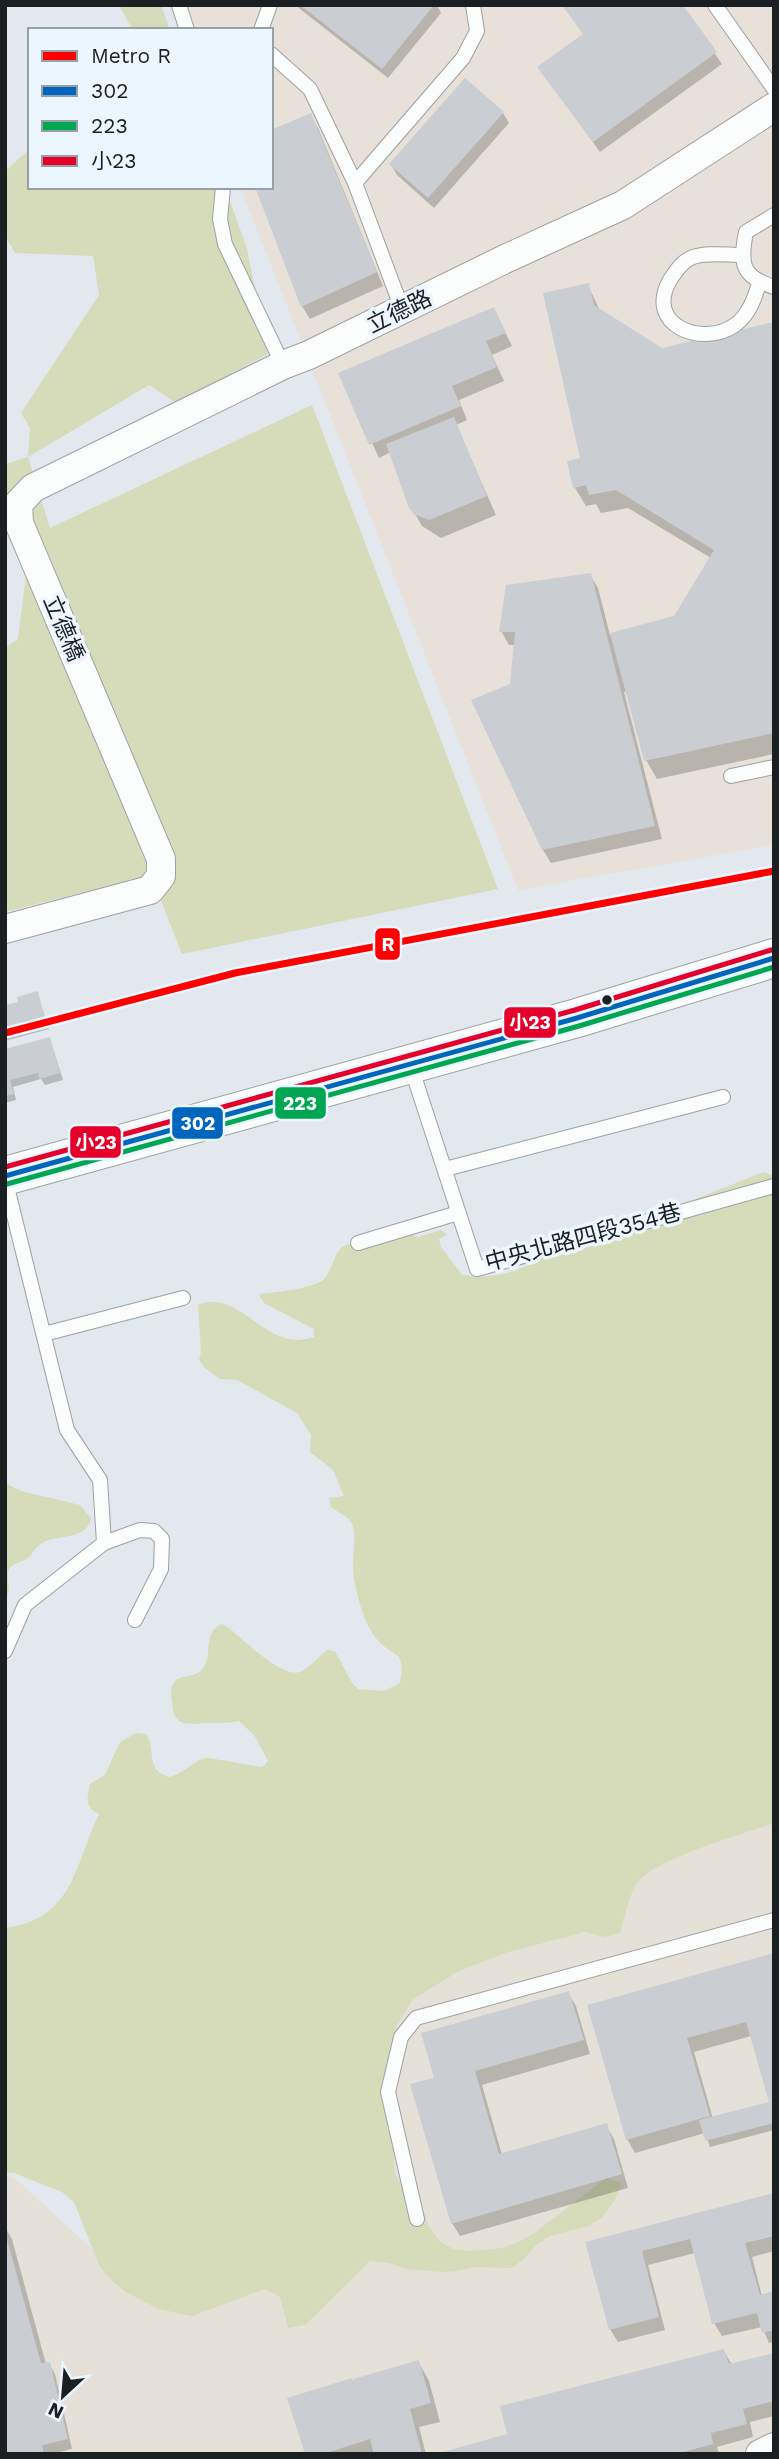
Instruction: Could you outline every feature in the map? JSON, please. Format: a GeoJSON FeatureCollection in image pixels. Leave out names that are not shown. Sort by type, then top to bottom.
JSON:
{"type":"FeatureCollection","features":[{"type":"Feature","properties":{"kind":"street","name":"立德路"},"geometry":{"type":"LineString","coordinates":[[18,504],[33,488],[283,365],[623,205],[774,107]]}},
{"type":"Feature","properties":{"kind":"street","name":"立德橋"},"geometry":{"type":"LineString","coordinates":[[5,929],[150,890],[160,876],[161,859],[19,523],[18,504]]}},
{"type":"Feature","properties":{"kind":"street"},"geometry":{"type":"LineString","coordinates":[[5,1177],[577,1017],[774,958]]}},
{"type":"Feature","properties":{"kind":"street"},"geometry":{"type":"LineString","coordinates":[[760,2454],[774,2447]]}},
{"type":"Feature","properties":{"kind":"lane"},"geometry":{"type":"LineString","coordinates":[[179,5],[186,28]]}},
{"type":"Feature","properties":{"kind":"lane"},"geometry":{"type":"LineString","coordinates":[[262,28],[270,5]]}},
{"type":"Feature","properties":{"kind":"lane"},"geometry":{"type":"LineString","coordinates":[[355,183],[463,58],[477,31],[473,5]]}},
{"type":"Feature","properties":{"kind":"lane"},"geometry":{"type":"LineString","coordinates":[[715,5],[774,89]]}},
{"type":"Feature","properties":{"kind":"lane"},"geometry":{"type":"LineString","coordinates":[[273,56],[310,89],[355,183],[402,309]]}},
{"type":"Feature","properties":{"kind":"lane"},"geometry":{"type":"LineString","coordinates":[[223,189],[220,219],[225,244],[283,365]]}},
{"type":"Feature","properties":{"kind":"lane"},"geometry":{"type":"LineString","coordinates":[[774,215],[746,232],[742,255],[746,271],[759,283],[774,288]]}},
{"type":"Feature","properties":{"kind":"lane"},"geometry":{"type":"LineString","coordinates":[[742,255],[692,257],[679,267],[668,283],[663,310],[672,323],[685,330],[700,334],[721,331],[736,324],[745,314],[754,300],[759,283]]}},
{"type":"Feature","properties":{"kind":"lane"},"geometry":{"type":"LineString","coordinates":[[731,776],[774,767]]}},
{"type":"Feature","properties":{"kind":"lane","name":"中央北路四段354巷"},"geometry":{"type":"LineString","coordinates":[[409,1063],[477,1269],[774,1186]]}},
{"type":"Feature","properties":{"kind":"lane"},"geometry":{"type":"LineString","coordinates":[[445,1169],[723,1097]]}},
{"type":"Feature","properties":{"kind":"lane"},"geometry":{"type":"LineString","coordinates":[[5,1177],[67,1430],[100,1480],[104,1543]]}},
{"type":"Feature","properties":{"kind":"lane"},"geometry":{"type":"LineString","coordinates":[[358,1242],[458,1213]]}},
{"type":"Feature","properties":{"kind":"lane"},"geometry":{"type":"LineString","coordinates":[[44,1334],[183,1298]]}},
{"type":"Feature","properties":{"kind":"lane"},"geometry":{"type":"LineString","coordinates":[[5,1651],[25,1605],[104,1543],[140,1530],[154,1531],[162,1539],[161,1569],[135,1620]]}},
{"type":"Feature","properties":{"kind":"lane"},"geometry":{"type":"LineString","coordinates":[[418,2219],[388,2092],[401,2037],[415,2018],[774,1920]]}},
{"type":"Feature","properties":{"kind":"shaded area"},"geometry":{"type":"Polygon","coordinates":[[[168,5],[774,5],[774,845],[518,890],[241,189],[273,189],[273,28],[177,28],[168,5]]]}},
{"type":"Feature","properties":{"kind":"shaded area"},"geometry":{"type":"Polygon","coordinates":[[[774,1803],[774,2454],[5,2454],[5,2175],[15,2178],[142,2295],[351,2007],[774,1803]]]}},
{"type":"Feature","properties":{"kind":"green space"},"geometry":{"type":"Polygon","coordinates":[[[119,5],[161,5],[169,28],[132,28],[119,5]]]}},
{"type":"Feature","properties":{"kind":"green space"},"geometry":{"type":"Polygon","coordinates":[[[28,151],[28,189],[226,189],[247,249],[268,354],[176,403],[149,385],[28,457],[30,428],[21,413],[99,295],[93,256],[15,253],[5,236],[5,171],[28,151]]]}},
{"type":"Feature","properties":{"kind":"green space"},"geometry":{"type":"Polygon","coordinates":[[[312,405],[498,889],[182,954],[151,875],[5,912],[5,648],[18,639],[26,576],[5,528],[5,464],[28,457],[50,528],[312,405]]]}},
{"type":"Feature","properties":{"kind":"green space"},"geometry":{"type":"Polygon","coordinates":[[[764,1172],[774,1176],[774,1823],[677,1857],[644,1876],[635,1886],[620,1933],[604,1937],[585,1932],[505,1953],[457,1972],[412,2000],[396,2027],[387,2128],[393,2142],[395,2175],[403,2186],[418,2195],[429,2226],[439,2241],[453,2249],[469,2251],[503,2248],[533,2234],[606,2178],[621,2183],[615,2199],[603,2217],[589,2226],[550,2236],[536,2245],[512,2268],[475,2267],[442,2272],[406,2269],[389,2263],[370,2261],[305,2325],[288,2328],[280,2297],[265,2289],[192,2316],[158,2309],[126,2292],[100,2267],[74,2202],[62,2192],[14,2173],[5,2173],[5,1928],[28,1923],[45,1914],[58,1902],[68,1887],[99,1814],[89,1805],[90,1784],[105,1775],[120,1742],[136,1733],[146,1734],[156,1769],[169,1777],[205,1758],[262,1767],[268,1761],[254,1735],[239,1721],[188,1724],[175,1716],[171,1694],[173,1683],[204,1667],[210,1638],[215,1628],[221,1624],[273,1664],[292,1672],[304,1670],[327,1650],[335,1651],[358,1689],[384,1691],[400,1683],[402,1666],[399,1657],[374,1635],[364,1616],[354,1578],[355,1538],[352,1524],[331,1507],[329,1498],[344,1496],[333,1470],[310,1452],[311,1435],[297,1413],[237,1380],[220,1379],[205,1368],[199,1360],[201,1352],[198,1305],[211,1302],[223,1304],[284,1338],[297,1340],[314,1337],[314,1329],[264,1303],[259,1294],[293,1290],[318,1283],[323,1280],[343,1246],[401,1231],[418,1237],[441,1230],[447,1235],[439,1239],[441,1247],[462,1275],[501,1274],[764,1172]]]}},
{"type":"Feature","properties":{"kind":"green space"},"geometry":{"type":"Polygon","coordinates":[[[5,1483],[21,1491],[80,1505],[91,1519],[83,1531],[46,1541],[28,1558],[12,1565],[9,1570],[7,1595],[5,1483]]]}},
{"type":"Feature","properties":{"kind":"building"},"geometry":{"type":"Polygon","coordinates":[[[300,5],[434,5],[382,69],[300,5]]]}},
{"type":"Feature","properties":{"kind":"building"},"geometry":{"type":"Polygon","coordinates":[[[562,5],[683,5],[717,52],[593,142],[537,67],[583,34],[562,5]]]}},
{"type":"Feature","properties":{"kind":"building"},"geometry":{"type":"Polygon","coordinates":[[[465,78],[504,112],[428,198],[389,164],[465,78]]]}},
{"type":"Feature","properties":{"kind":"building"},"geometry":{"type":"Polygon","coordinates":[[[311,113],[377,272],[301,307],[256,189],[273,189],[273,129],[311,113]]]}},
{"type":"Feature","properties":{"kind":"building"},"geometry":{"type":"Polygon","coordinates":[[[589,283],[594,305],[662,348],[774,322],[774,733],[644,761],[610,633],[674,616],[714,550],[616,490],[589,495],[586,485],[573,488],[567,461],[580,458],[543,293],[589,283]]]}},
{"type":"Feature","properties":{"kind":"building"},"geometry":{"type":"Polygon","coordinates":[[[494,307],[506,333],[486,341],[497,367],[452,386],[461,406],[369,445],[338,373],[494,307]]]}},
{"type":"Feature","properties":{"kind":"building"},"geometry":{"type":"Polygon","coordinates":[[[454,417],[487,496],[429,520],[414,514],[409,508],[386,444],[454,417]]]}},
{"type":"Feature","properties":{"kind":"building"},"geometry":{"type":"Polygon","coordinates":[[[591,573],[655,826],[542,850],[471,700],[510,684],[515,632],[499,632],[506,585],[591,573]]]}},
{"type":"Feature","properties":{"kind":"building"},"geometry":{"type":"Polygon","coordinates":[[[38,991],[46,1023],[5,1034],[5,1005],[18,1002],[17,997],[38,991]]]}},
{"type":"Feature","properties":{"kind":"building"},"geometry":{"type":"Polygon","coordinates":[[[50,1037],[60,1073],[39,1079],[38,1073],[10,1080],[14,1094],[5,1096],[5,1049],[50,1037]]]}},
{"type":"Feature","properties":{"kind":"building"},"geometry":{"type":"Polygon","coordinates":[[[774,1953],[774,2123],[705,2141],[699,2120],[769,2102],[746,2022],[687,2038],[710,2116],[626,2140],[587,2005],[774,1953]]]}},
{"type":"Feature","properties":{"kind":"building"},"geometry":{"type":"Polygon","coordinates":[[[569,1991],[584,2040],[475,2071],[499,2154],[607,2123],[622,2174],[451,2224],[410,2084],[434,2078],[421,2033],[569,1991]]]}},
{"type":"Feature","properties":{"kind":"building"},"geometry":{"type":"Polygon","coordinates":[[[774,2193],[774,2236],[745,2243],[760,2295],[774,2291],[774,2330],[762,2333],[757,2313],[712,2324],[690,2239],[642,2251],[659,2317],[609,2330],[585,2242],[774,2193]]]}},
{"type":"Feature","properties":{"kind":"building"},"geometry":{"type":"Polygon","coordinates":[[[5,2232],[41,2363],[50,2362],[68,2439],[42,2445],[44,2454],[5,2454],[5,2232]]]}},
{"type":"Feature","properties":{"kind":"building"},"geometry":{"type":"Polygon","coordinates":[[[724,2349],[729,2364],[774,2353],[774,2401],[743,2409],[747,2424],[711,2433],[713,2444],[676,2454],[436,2454],[507,2434],[500,2406],[724,2349]]]}},
{"type":"Feature","properties":{"kind":"building"},"geometry":{"type":"Polygon","coordinates":[[[419,2360],[431,2403],[410,2409],[422,2454],[374,2454],[370,2439],[323,2454],[305,2454],[287,2398],[352,2378],[354,2387],[353,2379],[419,2360]]]}},
{"type":"Feature","properties":{"kind":"metro line","name":"R"},"geometry":{"type":"LineString","coordinates":[[5,1033],[235,973],[774,871]]}},
{"type":"Feature","properties":{"kind":"transit line","name":"小23"},"geometry":{"type":"LineString","coordinates":[[5,1167],[575,1010],[771,950]]}},
{"type":"Feature","properties":{"kind":"transit line","name":"302"},"geometry":{"type":"LineString","coordinates":[[5,1176],[577,1018],[774,958]]}},
{"type":"Feature","properties":{"kind":"transit line","name":"223"},"geometry":{"type":"LineString","coordinates":[[7,1184],[579,1026],[774,967]]}}]}
